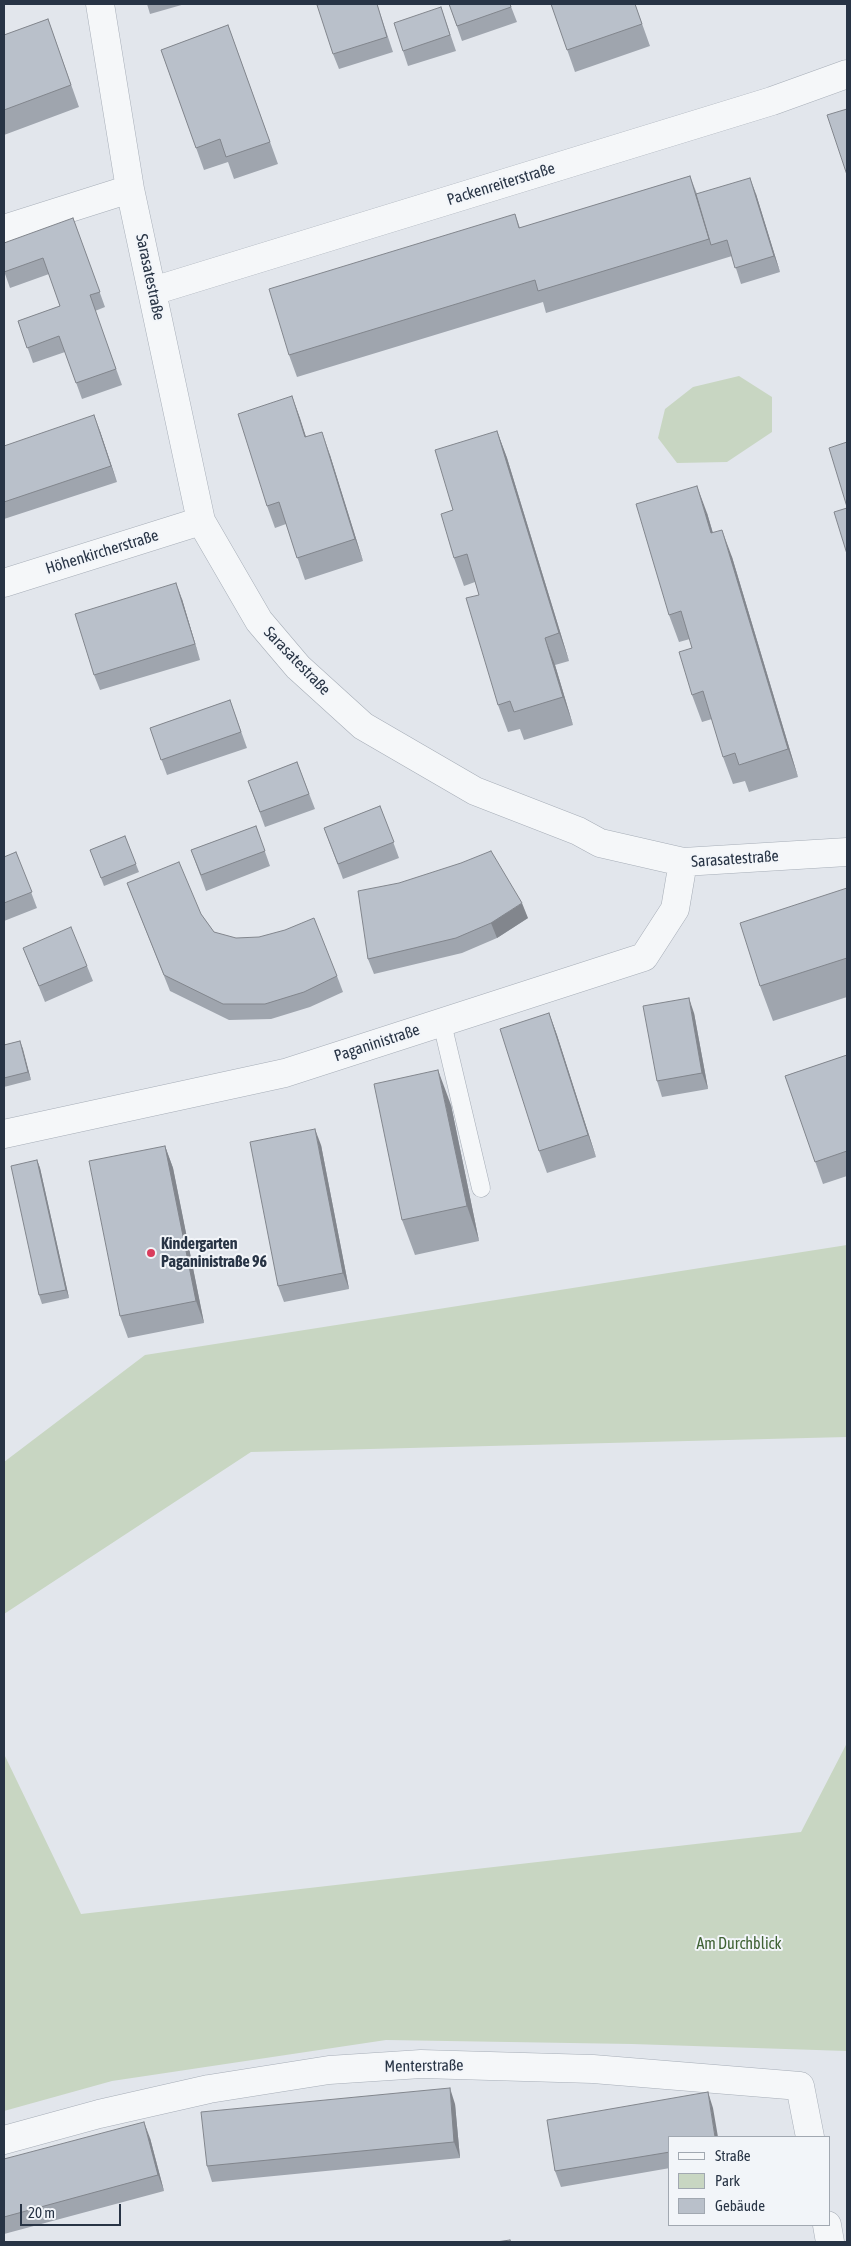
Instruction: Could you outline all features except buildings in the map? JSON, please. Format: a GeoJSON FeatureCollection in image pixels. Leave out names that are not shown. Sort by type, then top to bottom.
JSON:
{"type":"FeatureCollection","features":[{"type":"Feature","properties":{"kind":"street","name":"Sarasatestraße"},"geometry":{"type":"LineString","coordinates":[[100,4],[130,188],[201,521],[259,621],[298,666],[363,726],[474,791],[578,831],[600,843],[683,862],[847,852]]}},
{"type":"Feature","properties":{"kind":"street","name":"Packenreiterstraße"},"geometry":{"type":"LineString","coordinates":[[153,291],[762,104],[847,74]]}},
{"type":"Feature","properties":{"kind":"street"},"geometry":{"type":"LineString","coordinates":[[4,229],[130,188]]}},
{"type":"Feature","properties":{"kind":"street","name":"Höhenkircherstraße"},"geometry":{"type":"LineString","coordinates":[[4,583],[201,521]]}},
{"type":"Feature","properties":{"kind":"street","name":"Paganinistraße"},"geometry":{"type":"LineString","coordinates":[[4,1134],[284,1074],[644,957],[676,910],[683,862]]}},
{"type":"Feature","properties":{"kind":"street","name":"Menterstraße"},"geometry":{"type":"LineString","coordinates":[[4,2140],[99,2114],[209,2089],[329,2070],[422,2064],[593,2069],[800,2086],[810,2136]]}},
{"type":"Feature","properties":{"kind":"street"},"geometry":{"type":"LineString","coordinates":[[827,2226],[830,2242]]}},
{"type":"Feature","properties":{"kind":"lane"},"geometry":{"type":"LineString","coordinates":[[442,1023],[481,1188]]}},
{"type":"Feature","properties":{"kind":"green space"},"geometry":{"type":"Polygon","coordinates":[[[739,376],[772,397],[772,432],[727,462],[677,463],[658,438],[665,409],[693,387],[739,376]]]}},
{"type":"Feature","properties":{"kind":"green space"},"geometry":{"type":"Polygon","coordinates":[[[847,1245],[847,1437],[251,1452],[4,1614],[4,1462],[145,1355],[847,1245]]]}},
{"type":"Feature","properties":{"kind":"green space","name":"Am Durchblick"},"geometry":{"type":"Polygon","coordinates":[[[847,1743],[847,2051],[632,2044],[386,2040],[112,2081],[4,2111],[4,1754],[81,1914],[801,1832],[847,1743]]]}},
{"type":"Feature","properties":{"kind":"place","name":"Kindergarten Paganinistraße 96"},"geometry":{"type":"Point","coordinates":[151,1253]}}]}
